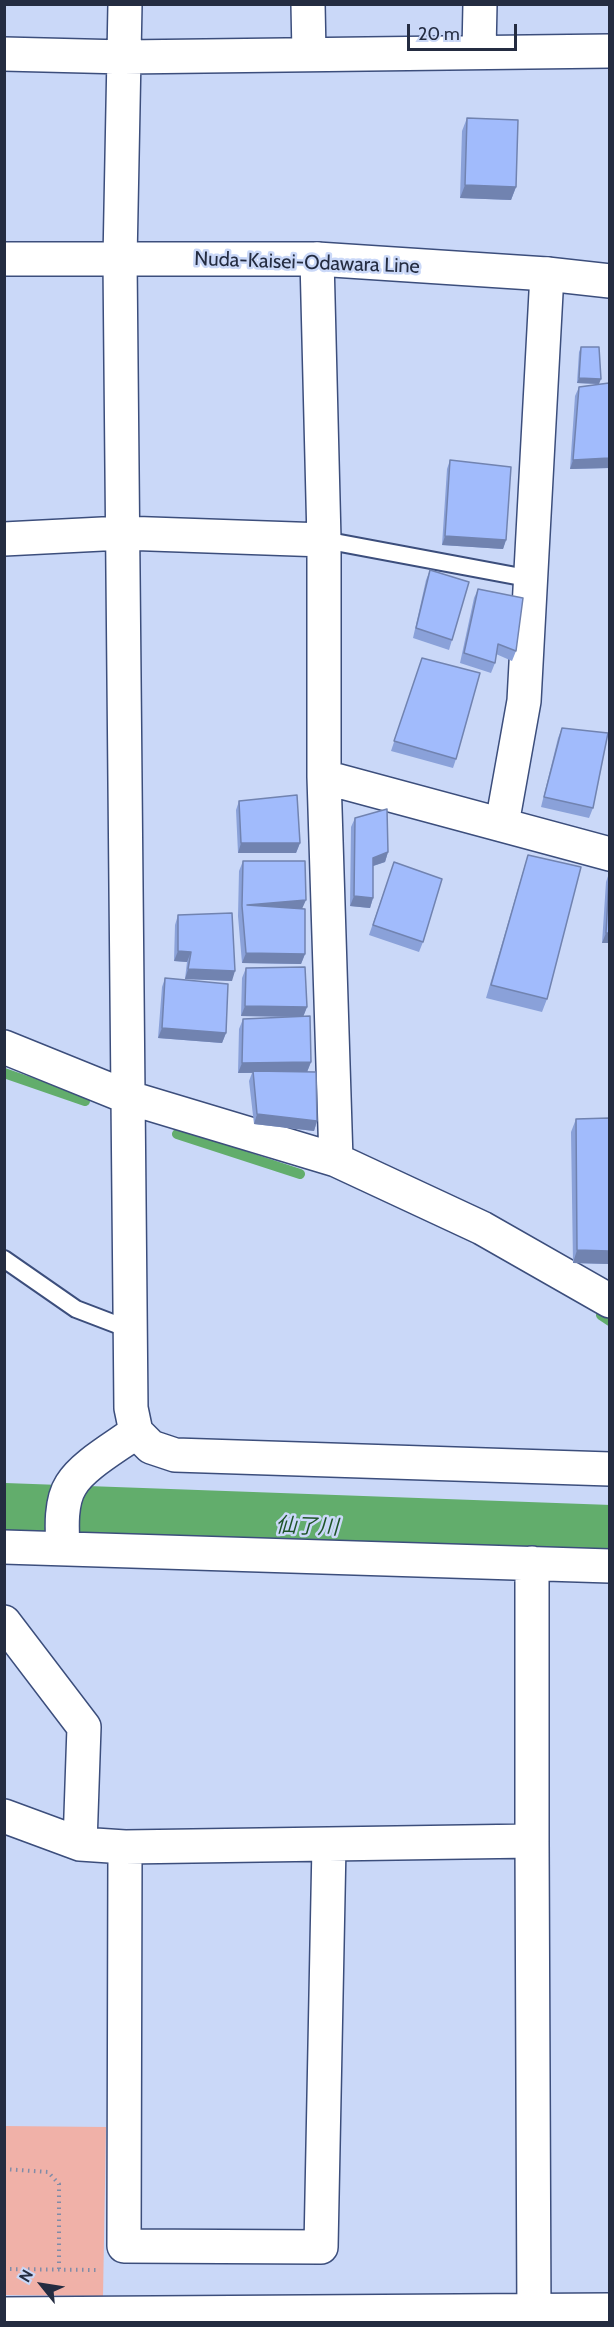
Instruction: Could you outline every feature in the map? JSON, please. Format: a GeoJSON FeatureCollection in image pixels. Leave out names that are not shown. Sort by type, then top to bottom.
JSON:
{"type":"FeatureCollection","features":[{"type":"Feature","properties":{"kind":"street"},"geometry":{"type":"LineString","coordinates":[[125,4],[120,260],[122,533],[130,1098],[131,1408],[136,1432],[151,1447],[175,1455],[609,1469]]}},
{"type":"Feature","properties":{"kind":"street"},"geometry":{"type":"LineString","coordinates":[[308,4],[309,54]]}},
{"type":"Feature","properties":{"kind":"street"},"geometry":{"type":"LineString","coordinates":[[478,51],[480,4]]}},
{"type":"Feature","properties":{"kind":"street"},"geometry":{"type":"LineString","coordinates":[[4,54],[124,57],[609,51]]}},
{"type":"Feature","properties":{"kind":"street","name":"Nuda-Kaisei-Odawara Line"},"geometry":{"type":"LineString","coordinates":[[4,259],[317,259],[548,274],[609,281]]}},
{"type":"Feature","properties":{"kind":"street"},"geometry":{"type":"LineString","coordinates":[[317,259],[324,540],[324,777],[336,1160]]}},
{"type":"Feature","properties":{"kind":"street"},"geometry":{"type":"LineString","coordinates":[[502,824],[524,701],[548,274]]}},
{"type":"Feature","properties":{"kind":"street"},"geometry":{"type":"LineString","coordinates":[[4,539],[122,533],[324,540]]}},
{"type":"Feature","properties":{"kind":"street"},"geometry":{"type":"LineString","coordinates":[[324,777],[609,854]]}},
{"type":"Feature","properties":{"kind":"street"},"geometry":{"type":"LineString","coordinates":[[4,1047],[130,1098],[336,1160],[482,1228],[609,1301]]}},
{"type":"Feature","properties":{"kind":"street"},"geometry":{"type":"LineString","coordinates":[[63,1544],[64,1504],[70,1486],[81,1472],[136,1432]]}},
{"type":"Feature","properties":{"kind":"street"},"geometry":{"type":"LineString","coordinates":[[4,1547],[63,1544],[609,1566]]}},
{"type":"Feature","properties":{"kind":"street"},"geometry":{"type":"LineString","coordinates":[[532,1563],[534,2317]]}},
{"type":"Feature","properties":{"kind":"street"},"geometry":{"type":"LineString","coordinates":[[4,1622],[84,1727],[80,1844]]}},
{"type":"Feature","properties":{"kind":"street"},"geometry":{"type":"LineString","coordinates":[[4,1816],[80,1844],[125,1847],[532,1841]]}},
{"type":"Feature","properties":{"kind":"street"},"geometry":{"type":"LineString","coordinates":[[125,1847],[124,2246],[321,2247],[328,1845]]}},
{"type":"Feature","properties":{"kind":"street"},"geometry":{"type":"LineString","coordinates":[[4,2314],[127,2318],[534,2317],[609,2310]]}},
{"type":"Feature","properties":{"kind":"lane"},"geometry":{"type":"LineString","coordinates":[[324,540],[532,579]]}},
{"type":"Feature","properties":{"kind":"lane"},"geometry":{"type":"LineString","coordinates":[[4,1259],[76,1309],[131,1330]]}},
{"type":"Feature","properties":{"kind":"path"},"geometry":{"type":"LineString","coordinates":[[4,2169],[48,2172],[59,2184],[59,2270]]}},
{"type":"Feature","properties":{"kind":"shaded area"},"geometry":{"type":"Polygon","coordinates":[[[5,2126],[106,2127],[103,2296],[5,2295],[5,2126]]]}},
{"type":"Feature","properties":{"kind":"building"},"geometry":{"type":"Polygon","coordinates":[[[467,118],[518,120],[516,187],[465,185],[467,118]]]}},
{"type":"Feature","properties":{"kind":"building"},"geometry":{"type":"Polygon","coordinates":[[[581,347],[599,347],[601,379],[579,378],[581,347]]]}},
{"type":"Feature","properties":{"kind":"building"},"geometry":{"type":"Polygon","coordinates":[[[609,383],[609,458],[573,460],[579,387],[609,383]]]}},
{"type":"Feature","properties":{"kind":"building"},"geometry":{"type":"Polygon","coordinates":[[[450,460],[511,467],[506,540],[445,536],[450,460]]]}},
{"type":"Feature","properties":{"kind":"building"},"geometry":{"type":"Polygon","coordinates":[[[430,570],[469,582],[452,640],[416,628],[430,570]]]}},
{"type":"Feature","properties":{"kind":"building"},"geometry":{"type":"Polygon","coordinates":[[[478,589],[523,598],[516,651],[498,644],[495,663],[464,653],[478,589]]]}},
{"type":"Feature","properties":{"kind":"building"},"geometry":{"type":"Polygon","coordinates":[[[422,658],[480,673],[456,759],[394,741],[422,658]]]}},
{"type":"Feature","properties":{"kind":"building"},"geometry":{"type":"Polygon","coordinates":[[[562,728],[608,733],[593,808],[544,797],[562,728]]]}},
{"type":"Feature","properties":{"kind":"building"},"geometry":{"type":"Polygon","coordinates":[[[297,795],[300,843],[241,843],[239,801],[297,795]]]}},
{"type":"Feature","properties":{"kind":"building"},"geometry":{"type":"Polygon","coordinates":[[[387,809],[388,852],[373,858],[373,898],[354,896],[355,818],[387,809]]]}},
{"type":"Feature","properties":{"kind":"building"},"geometry":{"type":"Polygon","coordinates":[[[528,855],[581,867],[547,999],[491,985],[528,855]]]}},
{"type":"Feature","properties":{"kind":"building"},"geometry":{"type":"Polygon","coordinates":[[[243,861],[305,861],[306,900],[247,905],[305,909],[305,954],[246,953],[242,906],[243,861]]]}},
{"type":"Feature","properties":{"kind":"building"},"geometry":{"type":"Polygon","coordinates":[[[394,862],[442,879],[423,942],[373,925],[394,862]]]}},
{"type":"Feature","properties":{"kind":"building"},"geometry":{"type":"Polygon","coordinates":[[[609,879],[609,933],[606,933],[609,879]]]}},
{"type":"Feature","properties":{"kind":"building"},"geometry":{"type":"Polygon","coordinates":[[[232,913],[235,971],[188,969],[191,952],[178,951],[178,915],[232,913]]]}},
{"type":"Feature","properties":{"kind":"building"},"geometry":{"type":"Polygon","coordinates":[[[305,967],[307,1007],[245,1006],[246,968],[305,967]]]}},
{"type":"Feature","properties":{"kind":"building"},"geometry":{"type":"Polygon","coordinates":[[[165,978],[228,984],[226,1033],[162,1028],[165,978]]]}},
{"type":"Feature","properties":{"kind":"building"},"geometry":{"type":"Polygon","coordinates":[[[310,1016],[311,1062],[242,1063],[243,1019],[310,1016]]]}},
{"type":"Feature","properties":{"kind":"building"},"geometry":{"type":"Polygon","coordinates":[[[253,1071],[316,1072],[317,1121],[257,1114],[253,1071]]]}},
{"type":"Feature","properties":{"kind":"building"},"geometry":{"type":"Polygon","coordinates":[[[609,1118],[609,1251],[577,1250],[576,1119],[609,1118]]]}},
{"type":"Feature","properties":{"kind":"waterway"},"geometry":{"type":"LineString","coordinates":[[4,1073],[85,1101]]}},
{"type":"Feature","properties":{"kind":"waterway"},"geometry":{"type":"LineString","coordinates":[[177,1134],[300,1174]]}},
{"type":"Feature","properties":{"kind":"waterway"},"geometry":{"type":"LineString","coordinates":[[601,1315],[610,1321]]}},
{"type":"Feature","properties":{"kind":"waterway","name":"仙了川"},"geometry":{"type":"LineString","coordinates":[[4,1516],[610,1538]]}}]}
